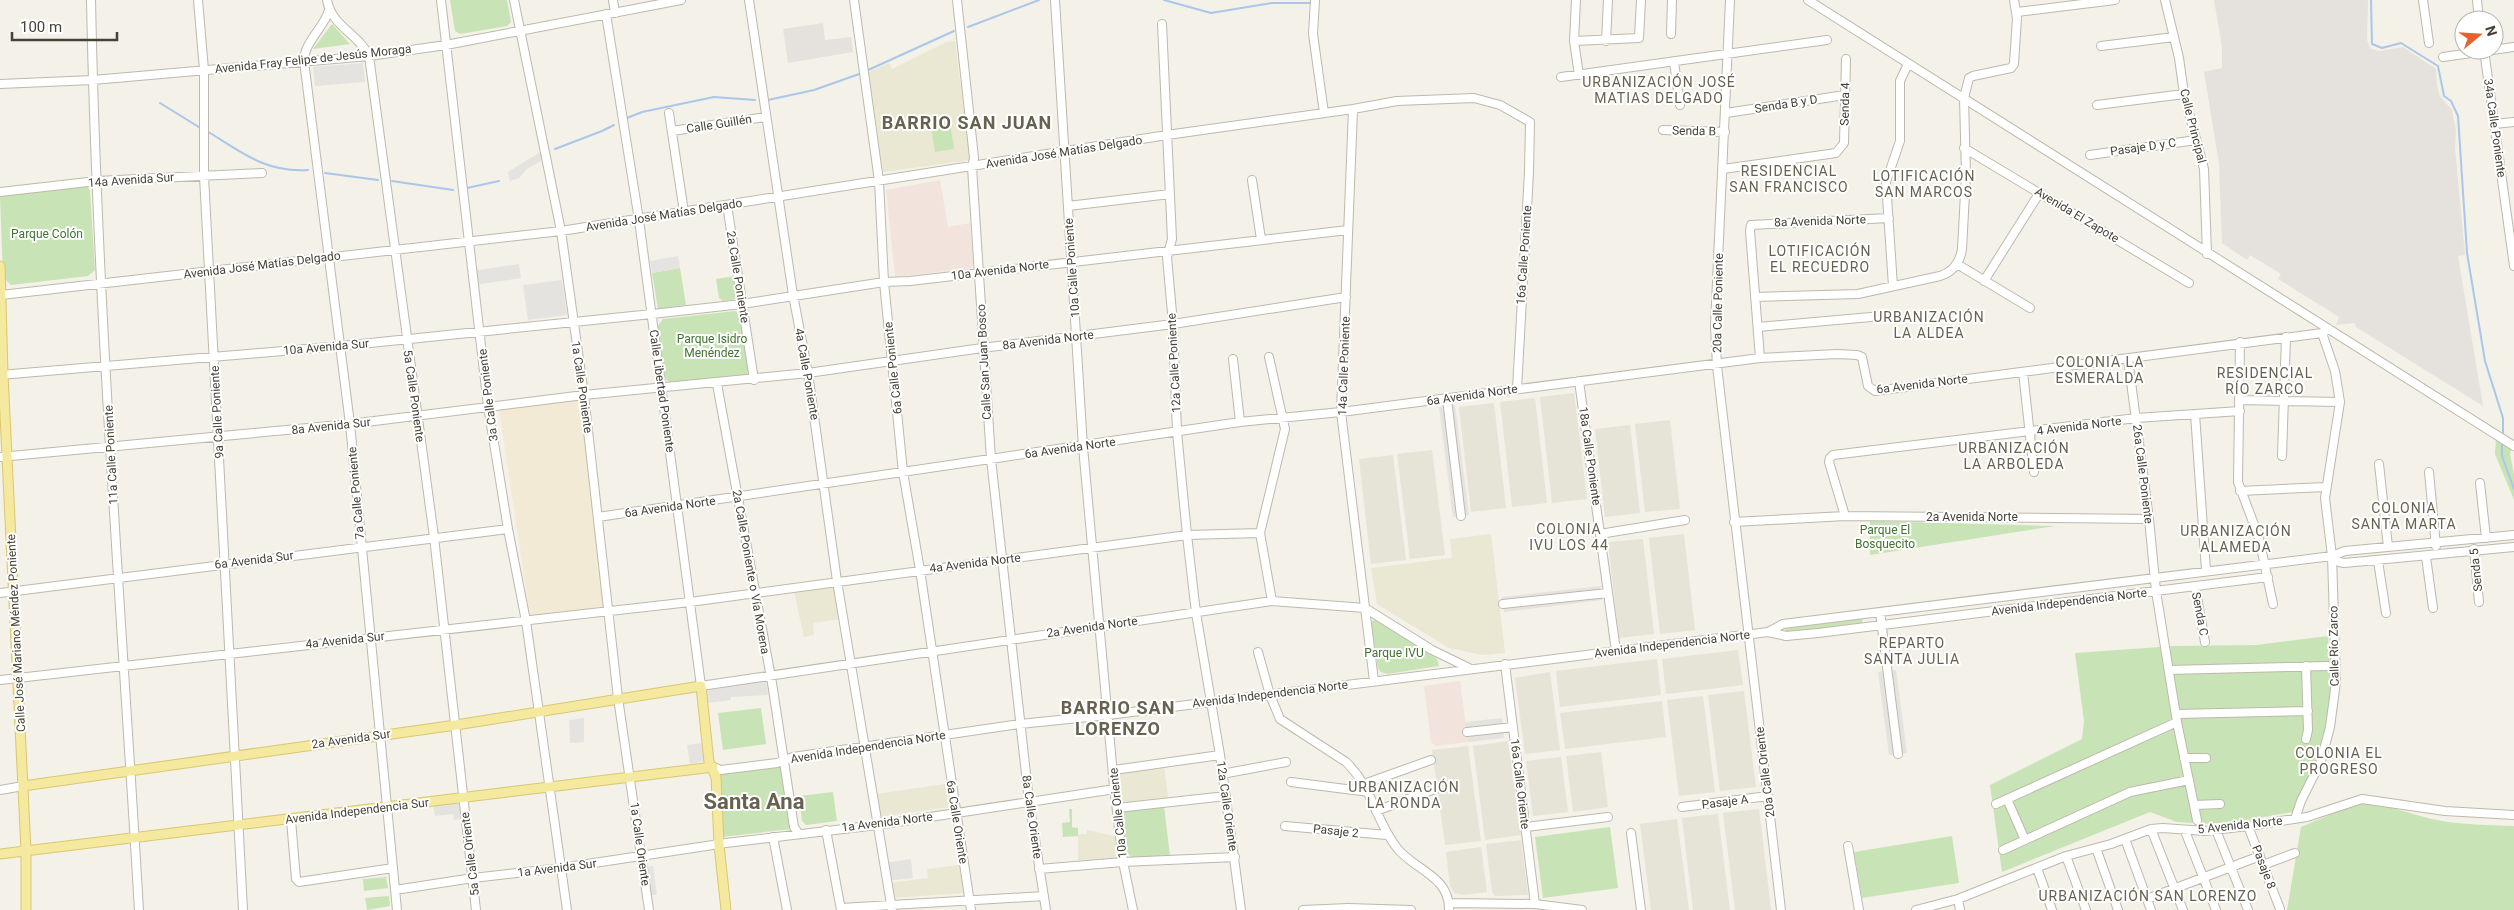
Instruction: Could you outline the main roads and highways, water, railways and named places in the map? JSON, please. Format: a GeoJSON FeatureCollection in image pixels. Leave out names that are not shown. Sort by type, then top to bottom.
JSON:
{"type":"FeatureCollection","features":[{"type":"Feature","properties":{"kind":"main road","name":"Calle José Mariano Méndez Poniente"},"geometry":{"type":"LineString","coordinates":[[0,266],[4,457],[14,591],[26,850],[26,910]]}},
{"type":"Feature","properties":{"kind":"main road","name":"2a Avenida Sur"},"geometry":{"type":"LineString","coordinates":[[23,786],[130,769],[456,725],[701,686]]}},
{"type":"Feature","properties":{"kind":"main road","name":"Calle Libertad Poniente"},"geometry":{"type":"LineString","coordinates":[[701,686],[709,762],[713,767],[716,777],[719,845],[726,910]]}},
{"type":"Feature","properties":{"kind":"main road","name":"Avenida Independencia Sur"},"geometry":{"type":"LineString","coordinates":[[0,854],[713,767]]}},
{"type":"Feature","properties":{"kind":"waterway"},"geometry":{"type":"LineString","coordinates":[[968,27],[1039,0]]}},
{"type":"Feature","properties":{"kind":"waterway"},"geometry":{"type":"LineString","coordinates":[[1164,0],[1211,13],[1272,3],[1312,3]]}},
{"type":"Feature","properties":{"kind":"waterway"},"geometry":{"type":"LineString","coordinates":[[2371,0],[2372,44],[2382,48],[2401,43],[2438,66],[2444,96],[2451,101],[2458,116],[2467,253],[2485,361],[2503,418],[2503,435]]}},
{"type":"Feature","properties":{"kind":"waterway"},"geometry":{"type":"LineString","coordinates":[[866,71],[954,31]]}},
{"type":"Feature","properties":{"kind":"waterway"},"geometry":{"type":"LineString","coordinates":[[768,100],[814,90],[862,73]]}},
{"type":"Feature","properties":{"kind":"waterway"},"geometry":{"type":"LineString","coordinates":[[627,118],[642,112],[714,97],[755,100]]}},
{"type":"Feature","properties":{"kind":"waterway"},"geometry":{"type":"LineString","coordinates":[[160,103],[202,129]]}},
{"type":"Feature","properties":{"kind":"waterway"},"geometry":{"type":"LineString","coordinates":[[555,149],[614,125]]}},
{"type":"Feature","properties":{"kind":"waterway"},"geometry":{"type":"LineString","coordinates":[[207,131],[255,160],[267,165],[293,170],[308,170]]}},
{"type":"Feature","properties":{"kind":"waterway"},"geometry":{"type":"LineString","coordinates":[[325,173],[378,180]]}},
{"type":"Feature","properties":{"kind":"waterway"},"geometry":{"type":"LineString","coordinates":[[392,181],[453,190]]}},
{"type":"Feature","properties":{"kind":"waterway"},"geometry":{"type":"LineString","coordinates":[[467,188],[499,181]]}},
{"type":"Feature","properties":{"kind":"waterway"},"geometry":{"type":"LineString","coordinates":[[2502,442],[2502,456],[2514,489]]}},
{"type":"Feature","properties":{"kind":"district","name":"URBANIZACIÓN JOSÉ MATIAS DELGADO"},"geometry":{"type":"Point","coordinates":[1659,90]}},
{"type":"Feature","properties":{"kind":"district","name":"BARRIO SAN JUAN"},"geometry":{"type":"Point","coordinates":[967,123]}},
{"type":"Feature","properties":{"kind":"district","name":"RESIDENCIAL SAN FRANCISCO"},"geometry":{"type":"Point","coordinates":[1789,180]}},
{"type":"Feature","properties":{"kind":"district","name":"LOTIFICACIÓN SAN MARCOS"},"geometry":{"type":"Point","coordinates":[1924,184]}},
{"type":"Feature","properties":{"kind":"district","name":"LOTIFICACIÓN EL RECUEDRO"},"geometry":{"type":"Point","coordinates":[1820,260]}},
{"type":"Feature","properties":{"kind":"district","name":"URBANIZACIÓN LA ALDEA"},"geometry":{"type":"Point","coordinates":[1929,326]}},
{"type":"Feature","properties":{"kind":"district","name":"COLONIA LA ESMERALDA"},"geometry":{"type":"Point","coordinates":[2100,370]}},
{"type":"Feature","properties":{"kind":"district","name":"RESIDENCIAL RÍO ZARCO"},"geometry":{"type":"Point","coordinates":[2265,382]}},
{"type":"Feature","properties":{"kind":"district","name":"URBANIZACIÓN LA ARBOLEDA"},"geometry":{"type":"Point","coordinates":[2014,456]}},
{"type":"Feature","properties":{"kind":"district","name":"COLONIA SANTA MARTA"},"geometry":{"type":"Point","coordinates":[2404,516]}},
{"type":"Feature","properties":{"kind":"district","name":"COLONIA IVU LOS 44"},"geometry":{"type":"Point","coordinates":[1569,538]}},
{"type":"Feature","properties":{"kind":"district","name":"URBANIZACIÓN ALAMEDA"},"geometry":{"type":"Point","coordinates":[2236,540]}},
{"type":"Feature","properties":{"kind":"district","name":"REPARTO SANTA JULIA"},"geometry":{"type":"Point","coordinates":[1912,652]}},
{"type":"Feature","properties":{"kind":"district","name":"BARRIO SAN LORENZO"},"geometry":{"type":"Point","coordinates":[1118,718]}},
{"type":"Feature","properties":{"kind":"district","name":"COLONIA EL PROGRESO"},"geometry":{"type":"Point","coordinates":[2339,762]}},
{"type":"Feature","properties":{"kind":"district","name":"URBANIZACIÓN LA RONDA"},"geometry":{"type":"Point","coordinates":[1404,796]}},
{"type":"Feature","properties":{"kind":"district","name":"Santa Ana"},"geometry":{"type":"Point","coordinates":[754,801]}},
{"type":"Feature","properties":{"kind":"district","name":"URBANIZACIÓN SAN LORENZO"},"geometry":{"type":"Point","coordinates":[2148,896]}},
{"type":"Feature","properties":{"kind":"park label","name":"Parque Colón"},"geometry":{"type":"Point","coordinates":[47,234]}},
{"type":"Feature","properties":{"kind":"park label","name":"Parque Isidro Menéndez"},"geometry":{"type":"Point","coordinates":[712,346]}},
{"type":"Feature","properties":{"kind":"park label","name":"Parque El Bosquecito"},"geometry":{"type":"Point","coordinates":[1885,537]}},
{"type":"Feature","properties":{"kind":"park label","name":"Parque IVU"},"geometry":{"type":"Point","coordinates":[1394,653]}}]}
